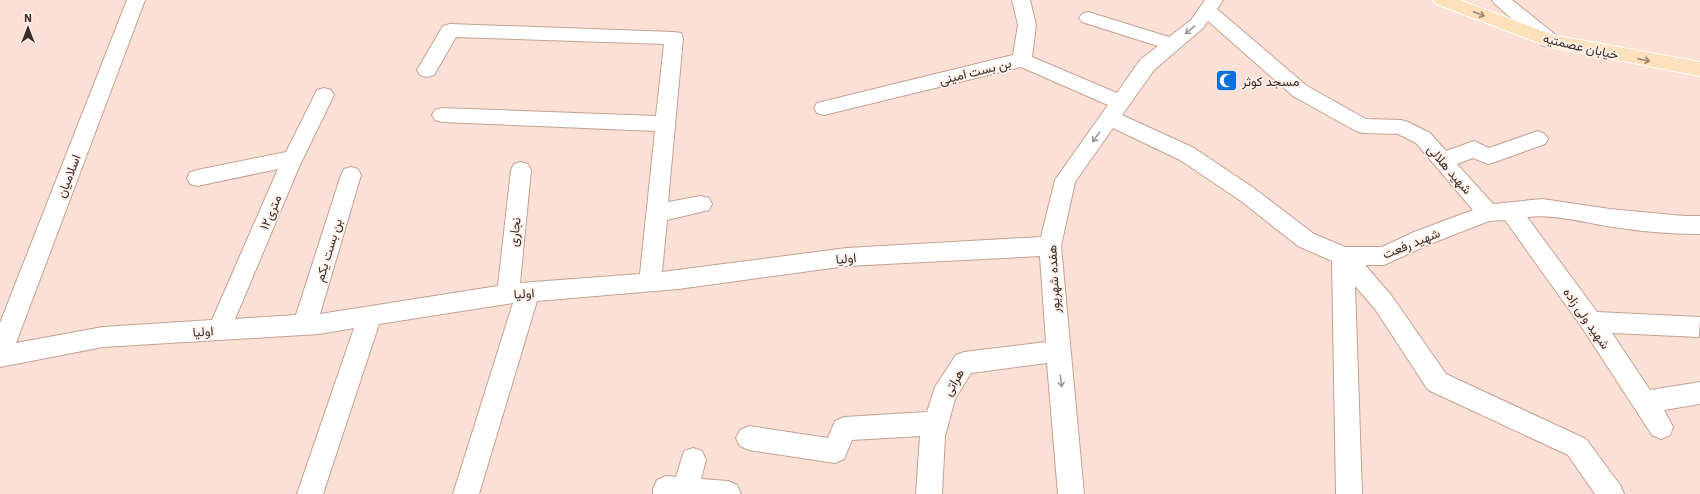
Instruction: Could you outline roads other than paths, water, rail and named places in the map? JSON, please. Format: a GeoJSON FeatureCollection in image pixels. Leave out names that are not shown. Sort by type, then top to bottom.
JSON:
{"type":"FeatureCollection","features":[{"type":"Feature","properties":{"kind":"main road","name":"خیابان عصمتیه"},"geometry":{"type":"LineString","coordinates":[[1442,0],[1550,41],[1694,66]]}},
{"type":"Feature","properties":{"kind":"street","name":"اسلامیان"},"geometry":{"type":"LineString","coordinates":[[0,354],[136,0]]}},
{"type":"Feature","properties":{"kind":"street"},"geometry":{"type":"LineString","coordinates":[[1021,0],[1027,25],[1022,60]]}},
{"type":"Feature","properties":{"kind":"street"},"geometry":{"type":"LineString","coordinates":[[1502,0],[1550,41]]}},
{"type":"Feature","properties":{"kind":"street","name":"هفده شهریور"},"geometry":{"type":"LineString","coordinates":[[1072,494],[1058,351],[1050,246],[1064,180],[1147,65],[1197,24],[1211,5]]}},
{"type":"Feature","properties":{"kind":"street","name":"شهید هلالی"},"geometry":{"type":"LineString","coordinates":[[1211,5],[1300,91],[1363,126],[1401,127],[1423,138],[1488,213]]}},
{"type":"Feature","properties":{"kind":"street"},"geometry":{"type":"LineString","coordinates":[[1088,18],[1172,44]]}},
{"type":"Feature","properties":{"kind":"street"},"geometry":{"type":"LineString","coordinates":[[427,70],[450,30],[674,38],[650,282]]}},
{"type":"Feature","properties":{"kind":"street","name":"بن بست امینی"},"geometry":{"type":"LineString","coordinates":[[824,108],[1022,60],[1115,110]]}},
{"type":"Feature","properties":{"kind":"street","name":"۱۲متری"},"geometry":{"type":"LineString","coordinates":[[219,330],[294,158],[324,95]]}},
{"type":"Feature","properties":{"kind":"street","name":"شهید رفعت"},"geometry":{"type":"LineString","coordinates":[[1115,110],[1187,154],[1248,195],[1306,240],[1343,256],[1384,256],[1422,238],[1488,213],[1542,207],[1610,218],[1684,225],[1700,225]]}},
{"type":"Feature","properties":{"kind":"street"},"geometry":{"type":"LineString","coordinates":[[442,115],[666,124]]}},
{"type":"Feature","properties":{"kind":"street"},"geometry":{"type":"LineString","coordinates":[[1442,160],[1474,149],[1488,156],[1538,139]]}},
{"type":"Feature","properties":{"kind":"street"},"geometry":{"type":"LineString","coordinates":[[197,178],[294,158]]}},
{"type":"Feature","properties":{"kind":"street","name":"نجاری"},"geometry":{"type":"LineString","coordinates":[[466,494],[518,293],[521,170]]}},
{"type":"Feature","properties":{"kind":"street","name":"بن بست یکم"},"geometry":{"type":"LineString","coordinates":[[306,325],[351,175]]}},
{"type":"Feature","properties":{"kind":"street"},"geometry":{"type":"LineString","coordinates":[[657,213],[701,204]]}},
{"type":"Feature","properties":{"kind":"street","name":"شهید ولی زاده"},"geometry":{"type":"LineString","coordinates":[[1511,211],[1591,322],[1661,427]]}},
{"type":"Feature","properties":{"kind":"street","name":"اولیا"},"geometry":{"type":"LineString","coordinates":[[0,354],[103,337],[306,325],[518,293],[685,279],[847,257],[1050,246]]}},
{"type":"Feature","properties":{"kind":"street"},"geometry":{"type":"LineString","coordinates":[[1343,256],[1349,494]]}},
{"type":"Feature","properties":{"kind":"street"},"geometry":{"type":"LineString","coordinates":[[1343,256],[1383,302],[1437,382],[1577,447],[1611,494]]}},
{"type":"Feature","properties":{"kind":"street"},"geometry":{"type":"LineString","coordinates":[[310,494],[370,316]]}},
{"type":"Feature","properties":{"kind":"street"},"geometry":{"type":"LineString","coordinates":[[1591,322],[1699,327]]}},
{"type":"Feature","properties":{"kind":"street","name":"هراتی"},"geometry":{"type":"LineString","coordinates":[[929,494],[932,436],[944,395],[964,363],[1058,351]]}},
{"type":"Feature","properties":{"kind":"street"},"geometry":{"type":"LineString","coordinates":[[1644,402],[1700,393]]}},
{"type":"Feature","properties":{"kind":"street"},"geometry":{"type":"LineString","coordinates":[[749,438],[835,451],[844,429],[936,423]]}},
{"type":"Feature","properties":{"kind":"street"},"geometry":{"type":"LineString","coordinates":[[693,460],[676,492],[728,494]]}},
{"type":"Feature","properties":{"kind":"place","name":"مسجد کوثر"},"geometry":{"type":"Point","coordinates":[1227,81]}}]}
